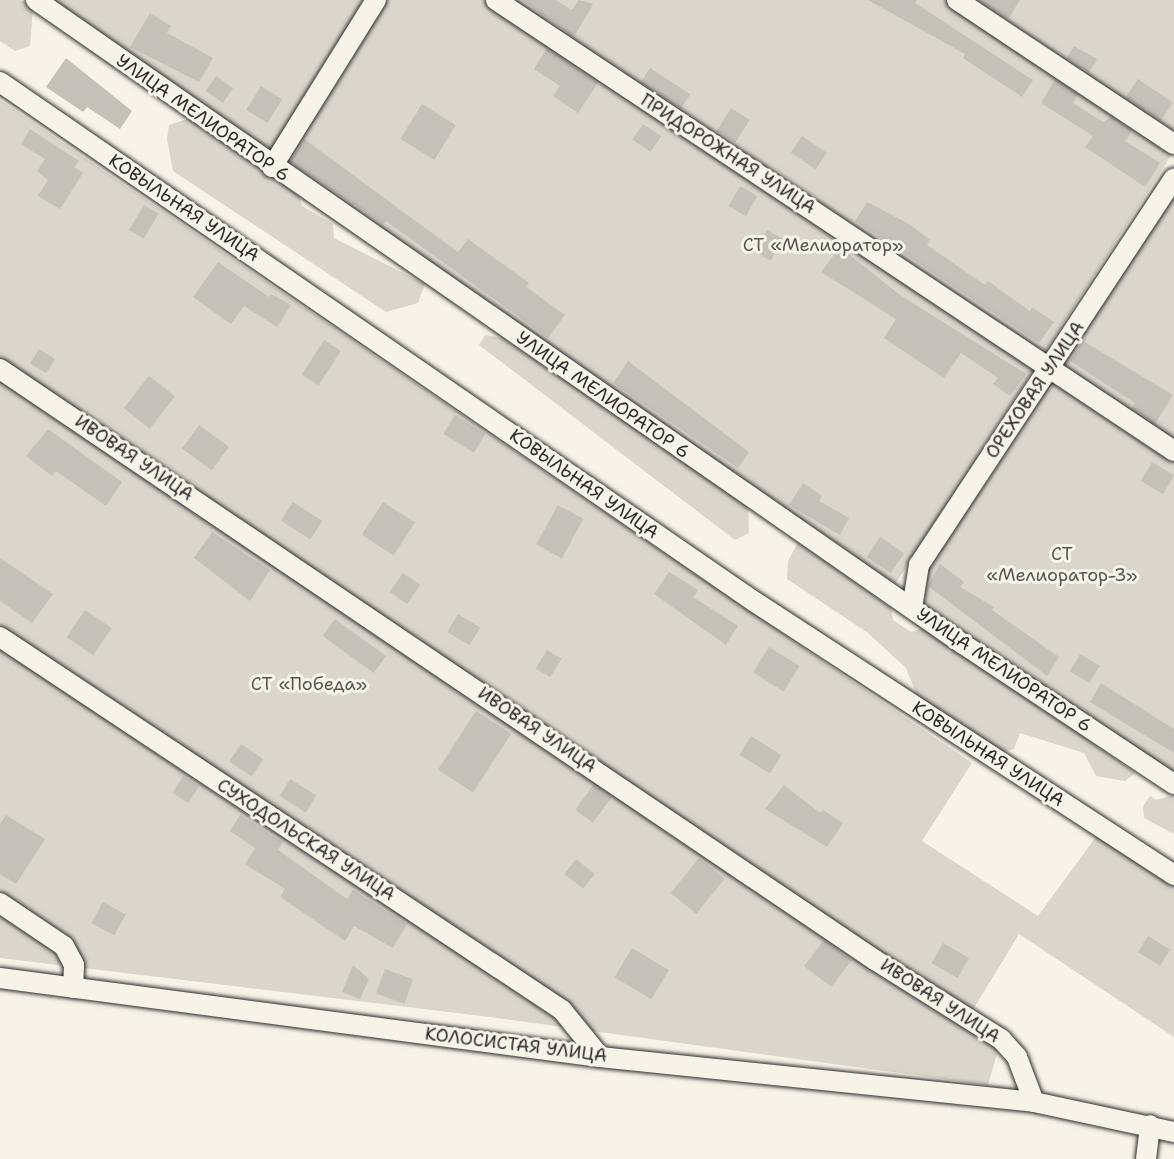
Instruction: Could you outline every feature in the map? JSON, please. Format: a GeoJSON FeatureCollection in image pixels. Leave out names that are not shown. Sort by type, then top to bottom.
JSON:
{"type":"FeatureCollection","features":[{"type":"Feature","properties":{"kind":"street","name":"УЛИЦА МЕЛИОРАТОР 6"},"geometry":{"type":"LineString","coordinates":[[36,0],[272,167],[912,608],[1174,784]]}},
{"type":"Feature","properties":{"kind":"street"},"geometry":{"type":"LineString","coordinates":[[272,167],[376,0]]}},
{"type":"Feature","properties":{"kind":"street","name":"ПРИДОРОЖНАЯ УЛИЦА"},"geometry":{"type":"LineString","coordinates":[[496,0],[1051,367],[1174,451]]}},
{"type":"Feature","properties":{"kind":"street"},"geometry":{"type":"LineString","coordinates":[[957,0],[1174,144]]}},
{"type":"Feature","properties":{"kind":"street","name":"КОВЫЛЬНАЯ УЛИЦА"},"geometry":{"type":"LineString","coordinates":[[0,82],[755,602],[1174,875]]}},
{"type":"Feature","properties":{"kind":"street","name":"ОРЕХОВАЯ УЛИЦА"},"geometry":{"type":"LineString","coordinates":[[912,608],[919,565],[1174,178]]}},
{"type":"Feature","properties":{"kind":"street","name":"ИВОВАЯ УЛИЦА"},"geometry":{"type":"LineString","coordinates":[[0,369],[865,953],[1001,1039],[1017,1057],[1042,1104]]}},
{"type":"Feature","properties":{"kind":"street","name":"СУХОДОЛЬСКАЯ УЛИЦА"},"geometry":{"type":"LineString","coordinates":[[0,637],[561,1010],[600,1057]]}},
{"type":"Feature","properties":{"kind":"street"},"geometry":{"type":"LineString","coordinates":[[0,903],[64,946],[74,965],[73,988]]}},
{"type":"Feature","properties":{"kind":"street","name":"КОЛОСИСТАЯ УЛИЦА"},"geometry":{"type":"LineString","coordinates":[[0,978],[600,1057],[1042,1104],[1150,1125],[1174,1132]]}},
{"type":"Feature","properties":{"kind":"street"},"geometry":{"type":"LineString","coordinates":[[1146,1159],[1150,1125]]}},
{"type":"Feature","properties":{"kind":"green space"},"geometry":{"type":"Polygon","coordinates":[[[0,0],[21,0],[33,8],[30,46],[15,51],[0,41],[0,0]]]}},
{"type":"Feature","properties":{"kind":"green space","name":"СТ «Мелиоратор»"},"geometry":{"type":"Polygon","coordinates":[[[44,0],[1174,0],[1174,151],[894,586],[44,0]]]}},
{"type":"Feature","properties":{"kind":"green space","name":"СТ «Победа»"},"geometry":{"type":"Polygon","coordinates":[[[0,100],[972,763],[922,841],[1038,916],[1098,834],[1174,886],[1174,1037],[1019,934],[963,1026],[998,1050],[988,1085],[490,1017],[0,958],[0,100]]]}},
{"type":"Feature","properties":{"kind":"green space"},"geometry":{"type":"Polygon","coordinates":[[[190,118],[299,196],[302,206],[333,224],[334,238],[425,284],[418,303],[386,312],[173,171],[167,139],[169,125],[190,118]]]}},
{"type":"Feature","properties":{"kind":"green space","name":"СТ «Мелиоратор-3»"},"geometry":{"type":"Polygon","coordinates":[[[1174,193],[1174,777],[908,596],[1174,193]]]}},
{"type":"Feature","properties":{"kind":"green space"},"geometry":{"type":"Polygon","coordinates":[[[485,335],[502,338],[748,504],[749,533],[735,540],[479,345],[485,335]]]}},
{"type":"Feature","properties":{"kind":"green space"},"geometry":{"type":"Polygon","coordinates":[[[798,542],[891,608],[893,620],[911,632],[928,626],[1135,773],[1125,781],[1096,776],[1084,753],[1020,733],[1014,749],[1002,752],[919,701],[906,668],[868,633],[787,579],[788,561],[798,542]]]}},
{"type":"Feature","properties":{"kind":"green space"},"geometry":{"type":"Polygon","coordinates":[[[1174,795],[1174,834],[1144,818],[1143,806],[1150,796],[1156,800],[1174,795]]]}},
{"type":"Feature","properties":{"kind":"building"},"geometry":{"type":"Polygon","coordinates":[[[522,0],[555,0],[572,10],[579,0],[593,4],[574,37],[522,0]]]}},
{"type":"Feature","properties":{"kind":"building"},"geometry":{"type":"Polygon","coordinates":[[[868,0],[917,0],[915,3],[1033,80],[1022,97],[963,58],[965,54],[868,0]]]}},
{"type":"Feature","properties":{"kind":"building"},"geometry":{"type":"Polygon","coordinates":[[[979,0],[1020,0],[1008,19],[979,0]]]}},
{"type":"Feature","properties":{"kind":"building"},"geometry":{"type":"Polygon","coordinates":[[[150,13],[171,26],[167,33],[213,58],[199,82],[130,47],[150,13]]]}},
{"type":"Feature","properties":{"kind":"building"},"geometry":{"type":"Polygon","coordinates":[[[1074,46],[1097,59],[1089,73],[1067,58],[1074,46]]]}},
{"type":"Feature","properties":{"kind":"building"},"geometry":{"type":"Polygon","coordinates":[[[547,48],[598,83],[578,113],[553,96],[560,86],[534,69],[547,48]]]}},
{"type":"Feature","properties":{"kind":"building"},"geometry":{"type":"Polygon","coordinates":[[[66,58],[132,111],[120,129],[87,107],[83,112],[46,87],[66,58]]]}},
{"type":"Feature","properties":{"kind":"building"},"geometry":{"type":"Polygon","coordinates":[[[650,68],[690,94],[681,108],[641,82],[650,68]]]}},
{"type":"Feature","properties":{"kind":"building"},"geometry":{"type":"Polygon","coordinates":[[[216,76],[233,88],[223,103],[206,91],[216,76]]]}},
{"type":"Feature","properties":{"kind":"building"},"geometry":{"type":"Polygon","coordinates":[[[1055,79],[1078,94],[1073,103],[1103,122],[1112,117],[1132,131],[1125,141],[1160,163],[1145,187],[1085,147],[1093,136],[1041,103],[1055,79]]]}},
{"type":"Feature","properties":{"kind":"building"},"geometry":{"type":"Polygon","coordinates":[[[1138,79],[1173,102],[1161,121],[1126,97],[1138,79]]]}},
{"type":"Feature","properties":{"kind":"building"},"geometry":{"type":"Polygon","coordinates":[[[261,86],[282,99],[267,123],[246,110],[261,86]]]}},
{"type":"Feature","properties":{"kind":"building"},"geometry":{"type":"Polygon","coordinates":[[[422,104],[456,125],[434,160],[400,139],[422,104]]]}},
{"type":"Feature","properties":{"kind":"building"},"geometry":{"type":"Polygon","coordinates":[[[731,108],[750,120],[735,143],[717,131],[731,108]]]}},
{"type":"Feature","properties":{"kind":"building"},"geometry":{"type":"Polygon","coordinates":[[[643,124],[661,136],[651,152],[632,140],[643,124]]]}},
{"type":"Feature","properties":{"kind":"building"},"geometry":{"type":"Polygon","coordinates":[[[30,129],[79,161],[74,167],[83,173],[60,209],[38,196],[48,180],[37,171],[45,159],[21,144],[30,129]]]}},
{"type":"Feature","properties":{"kind":"building"},"geometry":{"type":"Polygon","coordinates":[[[802,136],[827,153],[816,169],[791,153],[802,136]]]}},
{"type":"Feature","properties":{"kind":"building"},"geometry":{"type":"Polygon","coordinates":[[[304,139],[458,252],[468,239],[529,283],[526,287],[565,315],[548,338],[386,221],[383,224],[290,162],[304,139]]]}},
{"type":"Feature","properties":{"kind":"building"},"geometry":{"type":"Polygon","coordinates":[[[740,186],[757,196],[746,216],[728,206],[740,186]]]}},
{"type":"Feature","properties":{"kind":"building"},"geometry":{"type":"Polygon","coordinates":[[[867,202],[909,224],[930,240],[927,245],[985,285],[988,281],[1030,311],[1032,307],[1054,322],[1039,343],[855,221],[867,202]]]}},
{"type":"Feature","properties":{"kind":"building"},"geometry":{"type":"Polygon","coordinates":[[[144,205],[159,214],[144,239],[129,230],[144,205]]]}},
{"type":"Feature","properties":{"kind":"building"},"geometry":{"type":"Polygon","coordinates":[[[767,230],[783,239],[771,261],[755,252],[767,230]]]}},
{"type":"Feature","properties":{"kind":"building"},"geometry":{"type":"Polygon","coordinates":[[[840,247],[900,295],[1026,374],[1010,396],[993,384],[998,378],[961,353],[944,378],[884,338],[896,319],[821,272],[840,247]]]}},
{"type":"Feature","properties":{"kind":"building"},"geometry":{"type":"Polygon","coordinates":[[[218,262],[269,297],[271,294],[291,305],[277,327],[244,306],[231,324],[193,297],[218,262]]]}},
{"type":"Feature","properties":{"kind":"building"},"geometry":{"type":"Polygon","coordinates":[[[324,340],[341,351],[318,385],[302,374],[324,340]]]}},
{"type":"Feature","properties":{"kind":"building"},"geometry":{"type":"Polygon","coordinates":[[[1083,341],[1173,395],[1155,424],[1132,408],[1135,403],[1070,361],[1083,341]]]}},
{"type":"Feature","properties":{"kind":"building"},"geometry":{"type":"Polygon","coordinates":[[[39,349],[55,359],[46,373],[30,363],[39,349]]]}},
{"type":"Feature","properties":{"kind":"building"},"geometry":{"type":"Polygon","coordinates":[[[628,361],[749,452],[738,468],[613,383],[628,361]]]}},
{"type":"Feature","properties":{"kind":"building"},"geometry":{"type":"Polygon","coordinates":[[[149,376],[175,396],[150,429],[124,408],[149,376]]]}},
{"type":"Feature","properties":{"kind":"building"},"geometry":{"type":"Polygon","coordinates":[[[455,415],[486,434],[474,453],[443,434],[455,415]]]}},
{"type":"Feature","properties":{"kind":"building"},"geometry":{"type":"Polygon","coordinates":[[[199,425],[229,447],[212,470],[182,448],[199,425]]]}},
{"type":"Feature","properties":{"kind":"building"},"geometry":{"type":"Polygon","coordinates":[[[48,429],[122,482],[106,506],[56,471],[52,476],[26,456],[48,429]]]}},
{"type":"Feature","properties":{"kind":"building"},"geometry":{"type":"Polygon","coordinates":[[[1152,462],[1174,475],[1163,494],[1141,481],[1152,462]]]}},
{"type":"Feature","properties":{"kind":"building"},"geometry":{"type":"Polygon","coordinates":[[[803,483],[822,496],[819,501],[849,518],[840,535],[789,505],[803,483]]]}},
{"type":"Feature","properties":{"kind":"building"},"geometry":{"type":"Polygon","coordinates":[[[293,502],[322,521],[310,540],[281,520],[293,502]]]}},
{"type":"Feature","properties":{"kind":"building"},"geometry":{"type":"Polygon","coordinates":[[[383,502],[415,523],[394,555],[362,535],[383,502]]]}},
{"type":"Feature","properties":{"kind":"building"},"geometry":{"type":"Polygon","coordinates":[[[558,505],[583,519],[562,558],[536,544],[558,505]]]}},
{"type":"Feature","properties":{"kind":"building"},"geometry":{"type":"Polygon","coordinates":[[[212,532],[270,570],[250,601],[194,558],[212,532]]]}},
{"type":"Feature","properties":{"kind":"building"},"geometry":{"type":"Polygon","coordinates":[[[880,537],[904,553],[891,573],[867,557],[880,537]]]}},
{"type":"Feature","properties":{"kind":"building"},"geometry":{"type":"Polygon","coordinates":[[[0,558],[53,594],[32,623],[0,601],[0,558]]]}},
{"type":"Feature","properties":{"kind":"building"},"geometry":{"type":"Polygon","coordinates":[[[940,564],[964,582],[960,587],[994,607],[992,610],[1059,657],[1047,676],[928,586],[940,564]]]}},
{"type":"Feature","properties":{"kind":"building"},"geometry":{"type":"Polygon","coordinates":[[[669,572],[698,590],[693,597],[738,626],[726,645],[654,594],[669,572]]]}},
{"type":"Feature","properties":{"kind":"building"},"geometry":{"type":"Polygon","coordinates":[[[403,573],[420,585],[407,604],[390,592],[403,573]]]}},
{"type":"Feature","properties":{"kind":"building"},"geometry":{"type":"Polygon","coordinates":[[[85,610],[112,628],[93,655],[67,637],[85,610]]]}},
{"type":"Feature","properties":{"kind":"building"},"geometry":{"type":"Polygon","coordinates":[[[458,614],[480,627],[469,645],[447,632],[458,614]]]}},
{"type":"Feature","properties":{"kind":"building"},"geometry":{"type":"Polygon","coordinates":[[[335,619],[386,656],[374,673],[323,636],[335,619]]]}},
{"type":"Feature","properties":{"kind":"building"},"geometry":{"type":"Polygon","coordinates":[[[769,647],[800,666],[784,692],[753,672],[769,647]]]}},
{"type":"Feature","properties":{"kind":"building"},"geometry":{"type":"Polygon","coordinates":[[[547,650],[562,659],[550,678],[536,669],[547,650]]]}},
{"type":"Feature","properties":{"kind":"building"},"geometry":{"type":"Polygon","coordinates":[[[1080,654],[1100,666],[1089,683],[1070,671],[1080,654]]]}},
{"type":"Feature","properties":{"kind":"building"},"geometry":{"type":"Polygon","coordinates":[[[1101,683],[1174,729],[1174,753],[1090,702],[1101,683]]]}},
{"type":"Feature","properties":{"kind":"building"},"geometry":{"type":"Polygon","coordinates":[[[476,711],[511,734],[473,793],[438,770],[476,711]]]}},
{"type":"Feature","properties":{"kind":"building"},"geometry":{"type":"Polygon","coordinates":[[[751,736],[782,755],[770,774],[739,755],[751,736]]]}},
{"type":"Feature","properties":{"kind":"building"},"geometry":{"type":"Polygon","coordinates":[[[241,744],[263,759],[252,777],[229,761],[241,744]]]}},
{"type":"Feature","properties":{"kind":"building"},"geometry":{"type":"Polygon","coordinates":[[[183,776],[199,786],[189,803],[172,793],[183,776]]]}},
{"type":"Feature","properties":{"kind":"building"},"geometry":{"type":"Polygon","coordinates":[[[290,779],[316,795],[306,812],[279,796],[290,779]]]}},
{"type":"Feature","properties":{"kind":"building"},"geometry":{"type":"Polygon","coordinates":[[[594,784],[612,797],[593,823],[575,810],[594,784]]]}},
{"type":"Feature","properties":{"kind":"building"},"geometry":{"type":"Polygon","coordinates":[[[784,785],[820,813],[823,810],[843,823],[827,847],[765,809],[784,785]]]}},
{"type":"Feature","properties":{"kind":"building"},"geometry":{"type":"Polygon","coordinates":[[[6,815],[45,839],[16,884],[0,874],[0,824],[6,815]]]}},
{"type":"Feature","properties":{"kind":"building"},"geometry":{"type":"Polygon","coordinates":[[[240,815],[283,842],[278,850],[347,899],[353,890],[407,924],[393,948],[354,926],[345,941],[280,897],[285,889],[245,864],[255,848],[230,831],[240,815]]]}},
{"type":"Feature","properties":{"kind":"building"},"geometry":{"type":"Polygon","coordinates":[[[699,858],[725,879],[696,914],[671,893],[699,858]]]}},
{"type":"Feature","properties":{"kind":"building"},"geometry":{"type":"Polygon","coordinates":[[[576,859],[595,874],[583,889],[564,874],[576,859]]]}},
{"type":"Feature","properties":{"kind":"building"},"geometry":{"type":"Polygon","coordinates":[[[103,902],[126,915],[114,936],[91,923],[103,902]]]}},
{"type":"Feature","properties":{"kind":"building"},"geometry":{"type":"Polygon","coordinates":[[[1148,936],[1170,950],[1160,966],[1138,952],[1148,936]]]}},
{"type":"Feature","properties":{"kind":"building"},"geometry":{"type":"Polygon","coordinates":[[[824,940],[851,960],[831,987],[804,966],[824,940]]]}},
{"type":"Feature","properties":{"kind":"building"},"geometry":{"type":"Polygon","coordinates":[[[943,943],[969,958],[957,978],[932,963],[943,943]]]}},
{"type":"Feature","properties":{"kind":"building"},"geometry":{"type":"Polygon","coordinates":[[[632,948],[669,970],[651,999],[614,977],[632,948]]]}},
{"type":"Feature","properties":{"kind":"building"},"geometry":{"type":"Polygon","coordinates":[[[353,965],[369,979],[360,999],[342,992],[353,965]]]}},
{"type":"Feature","properties":{"kind":"building"},"geometry":{"type":"Polygon","coordinates":[[[385,969],[413,979],[404,1004],[376,993],[385,969]]]}}]}
